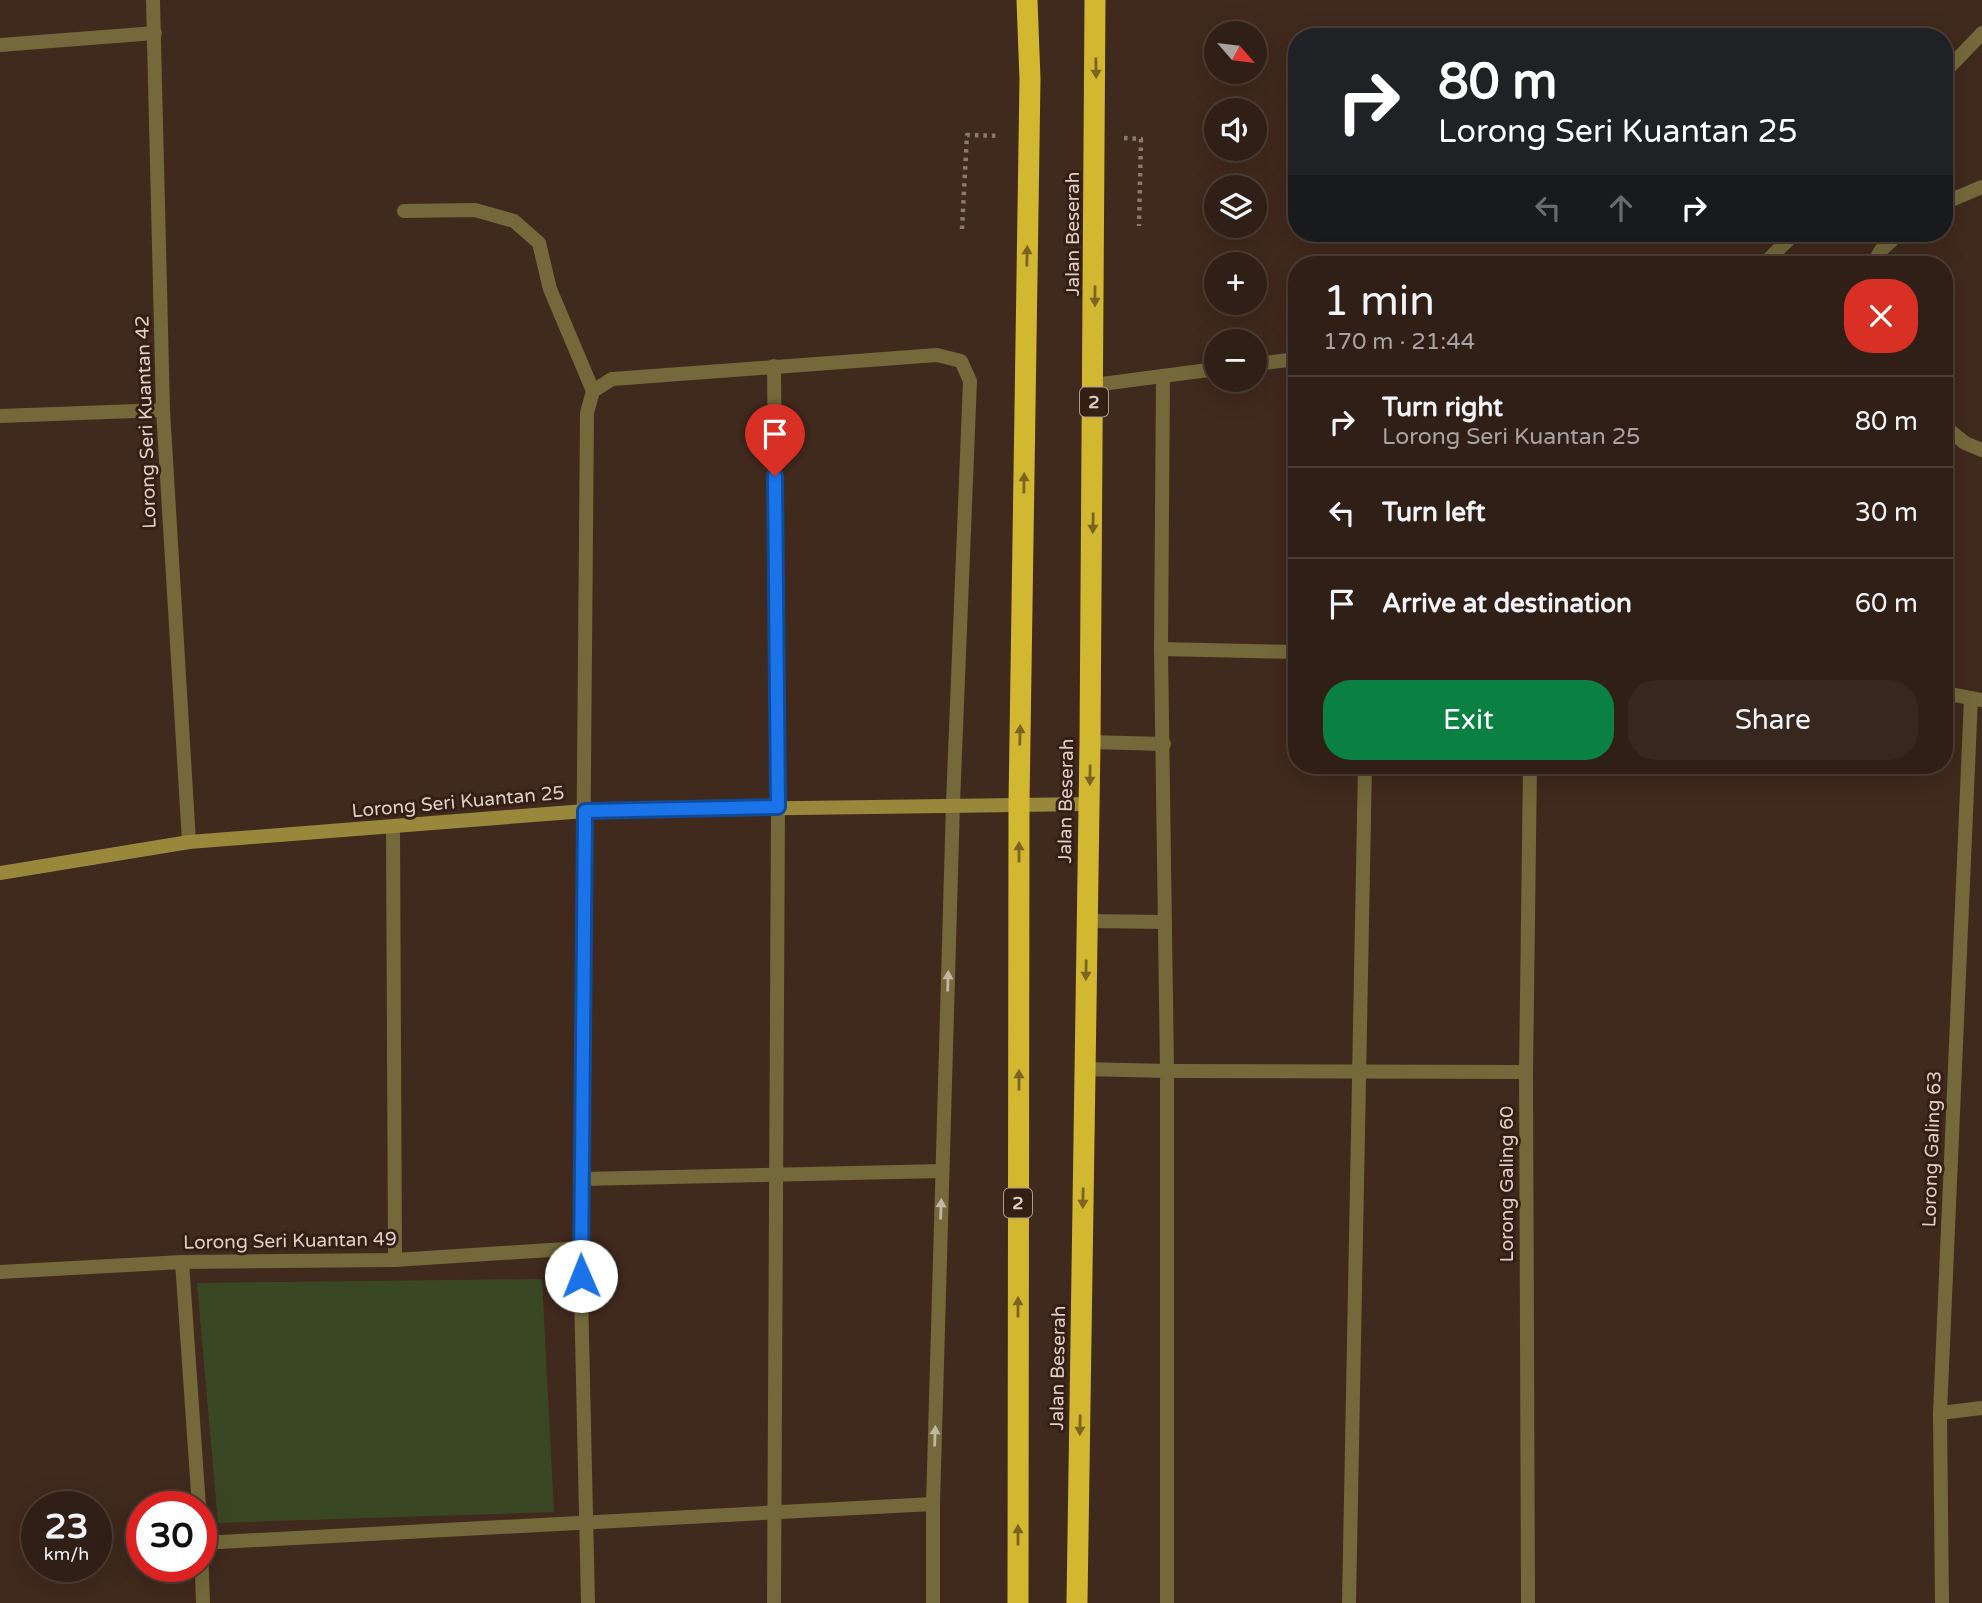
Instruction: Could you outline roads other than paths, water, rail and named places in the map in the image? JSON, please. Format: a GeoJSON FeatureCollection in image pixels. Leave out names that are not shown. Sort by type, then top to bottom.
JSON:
{"type":"FeatureCollection","features":[{"type":"Feature","properties":{"kind":"highway","name":"Jalan Beserah"},"geometry":{"type":"LineString","coordinates":[[1018,1603],[1019,803],[1030,79],[1027,0]]}},
{"type":"Feature","properties":{"kind":"highway","name":"Jalan Beserah"},"geometry":{"type":"LineString","coordinates":[[1077,1603],[1090,742],[1095,0]]}},
{"type":"Feature","properties":{"kind":"street","name":"Lorong Seri Kuantan 42"},"geometry":{"type":"LineString","coordinates":[[153,0],[163,410],[189,842]]}},
{"type":"Feature","properties":{"kind":"street"},"geometry":{"type":"LineString","coordinates":[[0,45],[155,33]]}},
{"type":"Feature","properties":{"kind":"street"},"geometry":{"type":"LineString","coordinates":[[1953,64],[1982,33]]}},
{"type":"Feature","properties":{"kind":"street"},"geometry":{"type":"LineString","coordinates":[[1953,199],[1982,187]]}},
{"type":"Feature","properties":{"kind":"street"},"geometry":{"type":"LineString","coordinates":[[404,211],[475,210],[514,221],[539,243],[550,289],[593,391],[587,413],[580,1248],[588,1603]]}},
{"type":"Feature","properties":{"kind":"street"},"geometry":{"type":"LineString","coordinates":[[1775,256],[1787,242]]}},
{"type":"Feature","properties":{"kind":"street"},"geometry":{"type":"LineString","coordinates":[[1878,256],[1890,242]]}},
{"type":"Feature","properties":{"kind":"street"},"geometry":{"type":"LineString","coordinates":[[593,391],[611,380],[937,355],[961,361],[970,381],[953,803],[933,1504],[933,1603]]}},
{"type":"Feature","properties":{"kind":"street"},"geometry":{"type":"LineString","coordinates":[[1267,363],[1288,360]]}},
{"type":"Feature","properties":{"kind":"street"},"geometry":{"type":"LineString","coordinates":[[774,1603],[778,807],[775,366]]}},
{"type":"Feature","properties":{"kind":"street"},"geometry":{"type":"LineString","coordinates":[[1094,384],[1204,371]]}},
{"type":"Feature","properties":{"kind":"street"},"geometry":{"type":"LineString","coordinates":[[1163,376],[1161,649],[1167,1071],[1167,1603]]}},
{"type":"Feature","properties":{"kind":"street"},"geometry":{"type":"LineString","coordinates":[[0,416],[163,410]]}},
{"type":"Feature","properties":{"kind":"street"},"geometry":{"type":"LineString","coordinates":[[1953,433],[1965,443],[1982,450]]}},
{"type":"Feature","properties":{"kind":"street"},"geometry":{"type":"LineString","coordinates":[[1161,649],[1288,652]]}},
{"type":"Feature","properties":{"kind":"street"},"geometry":{"type":"LineString","coordinates":[[1953,695],[1977,699]]}},
{"type":"Feature","properties":{"kind":"street","name":"Lorong Galing 63"},"geometry":{"type":"LineString","coordinates":[[1942,1603],[1940,1413],[1977,699]]}},
{"type":"Feature","properties":{"kind":"street"},"geometry":{"type":"LineString","coordinates":[[1090,742],[1164,744]]}},
{"type":"Feature","properties":{"kind":"street"},"geometry":{"type":"LineString","coordinates":[[1349,1603],[1365,774]]}},
{"type":"Feature","properties":{"kind":"street","name":"Lorong Galing 60"},"geometry":{"type":"LineString","coordinates":[[1528,1603],[1526,1072],[1530,774]]}},
{"type":"Feature","properties":{"kind":"street","name":"Lorong Seri Kuantan 25"},"geometry":{"type":"LineString","coordinates":[[0,873],[189,842],[585,811],[953,803],[1089,804]]}},
{"type":"Feature","properties":{"kind":"street"},"geometry":{"type":"LineString","coordinates":[[393,827],[395,1260]]}},
{"type":"Feature","properties":{"kind":"street"},"geometry":{"type":"LineString","coordinates":[[1087,921],[1166,922]]}},
{"type":"Feature","properties":{"kind":"street"},"geometry":{"type":"LineString","coordinates":[[1084,1069],[1526,1072]]}},
{"type":"Feature","properties":{"kind":"street"},"geometry":{"type":"LineString","coordinates":[[581,1180],[942,1171]]}},
{"type":"Feature","properties":{"kind":"street","name":"Lorong Seri Kuantan 49"},"geometry":{"type":"LineString","coordinates":[[0,1272],[183,1262],[395,1260],[580,1248]]}},
{"type":"Feature","properties":{"kind":"street"},"geometry":{"type":"LineString","coordinates":[[183,1262],[198,1491]]}},
{"type":"Feature","properties":{"kind":"street"},"geometry":{"type":"LineString","coordinates":[[1940,1413],[1982,1408]]}},
{"type":"Feature","properties":{"kind":"street"},"geometry":{"type":"LineString","coordinates":[[217,1544],[933,1504]]}},
{"type":"Feature","properties":{"kind":"street"},"geometry":{"type":"LineString","coordinates":[[202,1582],[203,1603]]}}]}
